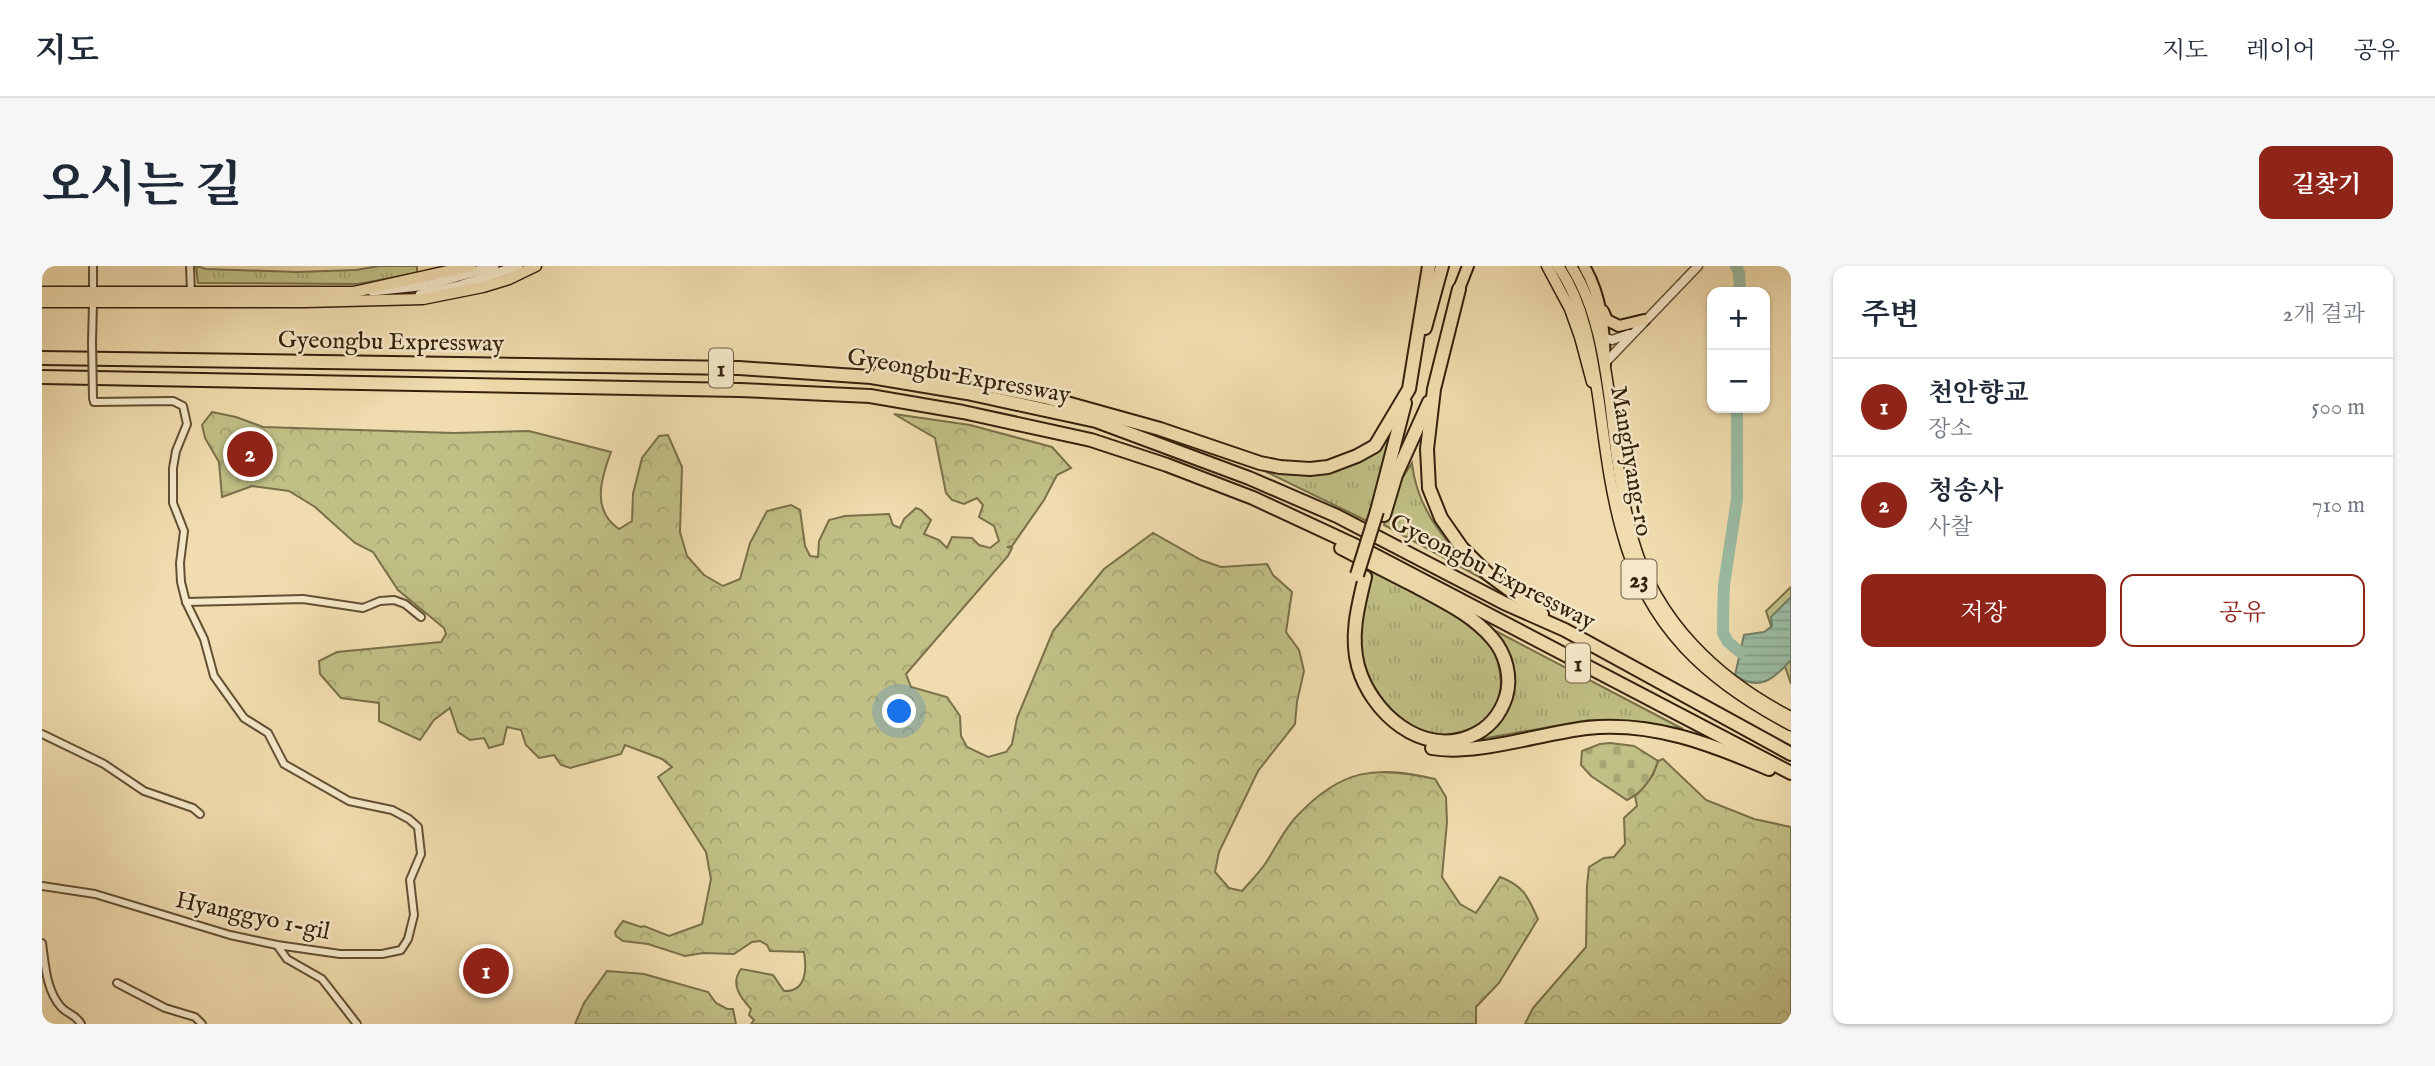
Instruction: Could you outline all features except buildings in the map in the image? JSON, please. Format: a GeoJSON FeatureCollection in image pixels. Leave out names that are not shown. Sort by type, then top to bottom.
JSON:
{"type":"FeatureCollection","features":[{"type":"Feature","properties":{"kind":"highway"},"geometry":{"type":"LineString","coordinates":[[740,368],[902,373],[976,383],[1045,397],[1108,414],[1260,463],[1296,469],[1328,467],[1375,446],[1409,389],[1429,266]]}},
{"type":"Feature","properties":{"kind":"highway"},"geometry":{"type":"LineString","coordinates":[[1442,266],[1380,513],[1351,600],[1348,630],[1352,671],[1358,687],[1374,712],[1392,731],[1412,742],[1450,750],[1587,728],[1642,728],[1704,742],[1791,779]]}},
{"type":"Feature","properties":{"kind":"highway"},"geometry":{"type":"LineString","coordinates":[[1462,266],[1459,289],[1434,389],[1427,449],[1427,477],[1433,501],[1441,518],[1462,548],[1488,574],[1565,630]]}},
{"type":"Feature","properties":{"kind":"highway"},"geometry":{"type":"LineString","coordinates":[[1459,289],[1470,266]]}},
{"type":"Feature","properties":{"kind":"highway"},"geometry":{"type":"LineString","coordinates":[[1584,266],[1607,320],[1623,327],[1644,320]]}},
{"type":"Feature","properties":{"kind":"highway"},"geometry":{"type":"LineString","coordinates":[[1599,300],[1604,339],[1600,366]]}},
{"type":"Feature","properties":{"kind":"highway","name":"Gyeongbu Expressway"},"geometry":{"type":"LineString","coordinates":[[42,358],[740,368],[871,377],[967,393],[1096,421],[1249,478],[1337,516],[1504,603],[1565,630],[1791,754]]}},
{"type":"Feature","properties":{"kind":"highway","name":"Gyeongbu Expressway"},"geometry":{"type":"LineString","coordinates":[[42,377],[727,389],[870,396],[963,412],[1091,440],[1253,498],[1367,551],[1791,773]]}},
{"type":"Feature","properties":{"kind":"highway"},"geometry":{"type":"LineString","coordinates":[[1380,513],[1434,389]]}},
{"type":"Feature","properties":{"kind":"highway"},"geometry":{"type":"LineString","coordinates":[[1253,498],[1462,612],[1483,629],[1501,650],[1509,682],[1501,709],[1485,729],[1465,738],[1432,741],[1402,728],[1379,706],[1361,675],[1356,648],[1356,616],[1361,576]]}},
{"type":"Feature","properties":{"kind":"main road"},"geometry":{"type":"LineString","coordinates":[[354,292],[425,270],[458,270],[470,266]]}},
{"type":"Feature","properties":{"kind":"main road"},"geometry":{"type":"LineString","coordinates":[[42,302],[191,293],[354,292],[415,287],[494,266]]}},
{"type":"Feature","properties":{"kind":"main road"},"geometry":{"type":"LineString","coordinates":[[376,301],[459,286],[519,266]]}},
{"type":"Feature","properties":{"kind":"main road"},"geometry":{"type":"LineString","coordinates":[[42,292],[93,298],[376,301],[440,297],[509,279],[536,266]]}},
{"type":"Feature","properties":{"kind":"main road"},"geometry":{"type":"LineString","coordinates":[[1547,266],[1570,309],[1598,400]]}},
{"type":"Feature","properties":{"kind":"main road","name":"Manghyang-ro"},"geometry":{"type":"LineString","coordinates":[[1558,266],[1576,300],[1600,366],[1598,400],[1621,531],[1635,571],[1657,612],[1678,642],[1716,679],[1791,725]]}},
{"type":"Feature","properties":{"kind":"main road","name":"Manghyang-ro"},"geometry":{"type":"LineString","coordinates":[[1571,266],[1579,278],[1592,316],[1633,542],[1652,587],[1682,633],[1704,658],[1742,689],[1791,717]]}},
{"type":"Feature","properties":{"kind":"street"},"geometry":{"type":"LineString","coordinates":[[93,266],[93,298]]}},
{"type":"Feature","properties":{"kind":"street"},"geometry":{"type":"LineString","coordinates":[[190,266],[191,293]]}},
{"type":"Feature","properties":{"kind":"street"},"geometry":{"type":"LineString","coordinates":[[1600,366],[1699,266]]}},
{"type":"Feature","properties":{"kind":"street","name":"Hyanggyo 1-gil"},"geometry":{"type":"LineString","coordinates":[[42,886],[95,894],[230,935],[352,954],[382,954],[401,950],[408,939],[414,915],[410,880],[421,854],[420,833],[414,823],[392,810],[349,801],[284,764],[268,733],[244,718],[217,681],[204,639],[186,603],[180,570],[184,531],[172,498],[173,464],[187,424],[183,406],[173,401],[94,402],[93,298]]}},
{"type":"Feature","properties":{"kind":"street"},"geometry":{"type":"LineString","coordinates":[[1592,316],[1604,339],[1612,340],[1632,333]]}},
{"type":"Feature","properties":{"kind":"street"},"geometry":{"type":"LineString","coordinates":[[186,603],[303,599],[363,608],[380,601],[394,600],[405,604],[421,617]]}},
{"type":"Feature","properties":{"kind":"street"},"geometry":{"type":"LineString","coordinates":[[42,734],[104,764],[144,791],[193,808],[200,814]]}},
{"type":"Feature","properties":{"kind":"street"},"geometry":{"type":"LineString","coordinates":[[42,943],[47,977],[54,996],[61,1007],[75,1015],[81,1024]]}},
{"type":"Feature","properties":{"kind":"street"},"geometry":{"type":"LineString","coordinates":[[277,944],[286,959],[322,979],[357,1024]]}},
{"type":"Feature","properties":{"kind":"street"},"geometry":{"type":"LineString","coordinates":[[117,984],[165,1008],[195,1017],[202,1024]]}},
{"type":"Feature","properties":{"kind":"green space"},"geometry":{"type":"Polygon","coordinates":[[[196,266],[206,269],[297,272],[417,266],[417,273],[358,284],[198,283],[196,266]]]}},
{"type":"Feature","properties":{"kind":"green space"},"geometry":{"type":"Polygon","coordinates":[[[212,412],[263,427],[454,433],[529,431],[611,452],[602,483],[602,503],[610,521],[619,529],[632,521],[633,494],[642,458],[659,436],[668,435],[682,467],[680,532],[687,556],[704,575],[723,586],[740,579],[750,543],[767,511],[791,505],[800,510],[805,546],[810,556],[818,557],[819,541],[829,520],[845,516],[889,514],[893,525],[900,528],[904,519],[916,508],[931,520],[924,534],[939,540],[947,548],[952,537],[972,538],[979,545],[990,548],[999,541],[994,526],[979,517],[983,505],[977,498],[964,504],[952,500],[946,493],[935,438],[894,414],[970,425],[1052,447],[1071,468],[1057,475],[1044,500],[1012,546],[1007,547],[1012,548],[1008,556],[906,674],[911,687],[947,697],[960,716],[961,736],[967,747],[988,757],[1006,752],[1012,744],[1017,718],[1053,631],[1104,569],[1153,533],[1201,560],[1221,567],[1267,564],[1273,575],[1292,592],[1286,632],[1299,650],[1304,671],[1295,724],[1258,771],[1219,852],[1215,872],[1229,888],[1242,891],[1264,865],[1293,821],[1313,800],[1344,780],[1377,772],[1394,772],[1435,779],[1446,797],[1447,822],[1442,877],[1460,904],[1476,913],[1500,877],[1515,884],[1524,893],[1538,919],[1499,983],[1476,1007],[1476,1024],[751,1024],[754,1020],[749,1015],[751,1009],[736,985],[741,969],[773,975],[784,991],[791,990],[797,988],[803,979],[804,952],[770,951],[767,945],[760,941],[752,942],[734,954],[703,953],[685,956],[648,944],[623,941],[616,936],[615,932],[623,921],[669,936],[702,924],[711,879],[706,852],[658,777],[672,767],[662,759],[625,745],[621,754],[570,768],[561,765],[554,755],[539,758],[526,745],[521,730],[507,727],[503,744],[489,748],[484,738],[470,740],[458,732],[450,708],[434,720],[420,740],[379,721],[379,703],[341,698],[320,674],[319,661],[337,652],[441,642],[446,634],[444,628],[398,590],[373,552],[355,543],[315,507],[289,491],[252,486],[222,497],[219,462],[205,438],[202,425],[212,412]]]}},
{"type":"Feature","properties":{"kind":"green space"},"geometry":{"type":"Polygon","coordinates":[[[1388,439],[1367,521],[1248,463],[1337,470],[1358,461],[1388,439]]]}},
{"type":"Feature","properties":{"kind":"green space"},"geometry":{"type":"Polygon","coordinates":[[[1412,463],[1420,497],[1428,513],[1447,541],[1483,579],[1384,525],[1391,495],[1412,463]]]}},
{"type":"Feature","properties":{"kind":"green space"},"geometry":{"type":"Polygon","coordinates":[[[1373,569],[1447,608],[1474,627],[1489,643],[1498,664],[1501,688],[1497,702],[1482,723],[1458,734],[1429,734],[1400,719],[1375,691],[1365,675],[1359,652],[1362,616],[1373,569]]]}},
{"type":"Feature","properties":{"kind":"green space"},"geometry":{"type":"Polygon","coordinates":[[[1791,587],[1791,684],[1766,611],[1791,587]]]}},
{"type":"Feature","properties":{"kind":"green space"},"geometry":{"type":"Polygon","coordinates":[[[1492,629],[1683,729],[1642,722],[1589,720],[1475,740],[1508,704],[1503,646],[1492,629]]]}},
{"type":"Feature","properties":{"kind":"green space"},"geometry":{"type":"Polygon","coordinates":[[[1610,743],[1634,746],[1658,761],[1647,784],[1627,800],[1591,776],[1581,765],[1582,751],[1610,743]]]}},
{"type":"Feature","properties":{"kind":"green space"},"geometry":{"type":"Polygon","coordinates":[[[1663,759],[1706,800],[1754,819],[1791,827],[1791,1024],[1525,1024],[1533,1008],[1586,947],[1589,867],[1604,858],[1614,857],[1625,844],[1624,818],[1637,806],[1635,796],[1653,775],[1658,761],[1663,759]]]}},
{"type":"Feature","properties":{"kind":"green space"},"geometry":{"type":"Polygon","coordinates":[[[607,971],[644,974],[708,992],[716,1003],[733,1009],[736,1024],[575,1024],[584,1003],[607,971]]]}},
{"type":"Feature","properties":{"kind":"shaded area"},"geometry":{"type":"Polygon","coordinates":[[[1791,597],[1791,660],[1779,672],[1759,683],[1752,683],[1735,675],[1744,635],[1764,632],[1772,626],[1771,617],[1791,597]]]}},
{"type":"Feature","properties":{"kind":"waterway"},"geometry":{"type":"LineString","coordinates":[[1736,266],[1740,287]]}},
{"type":"Feature","properties":{"kind":"waterway"},"geometry":{"type":"LineString","coordinates":[[1737,413],[1737,499],[1724,585],[1723,633],[1728,642],[1740,652]]}},
{"type":"Feature","properties":{"kind":"place","name":"청송사"},"geometry":{"type":"Point","coordinates":[250,454]}},
{"type":"Feature","properties":{"kind":"place","name":"천안향교"},"geometry":{"type":"Point","coordinates":[486,971]}}]}
